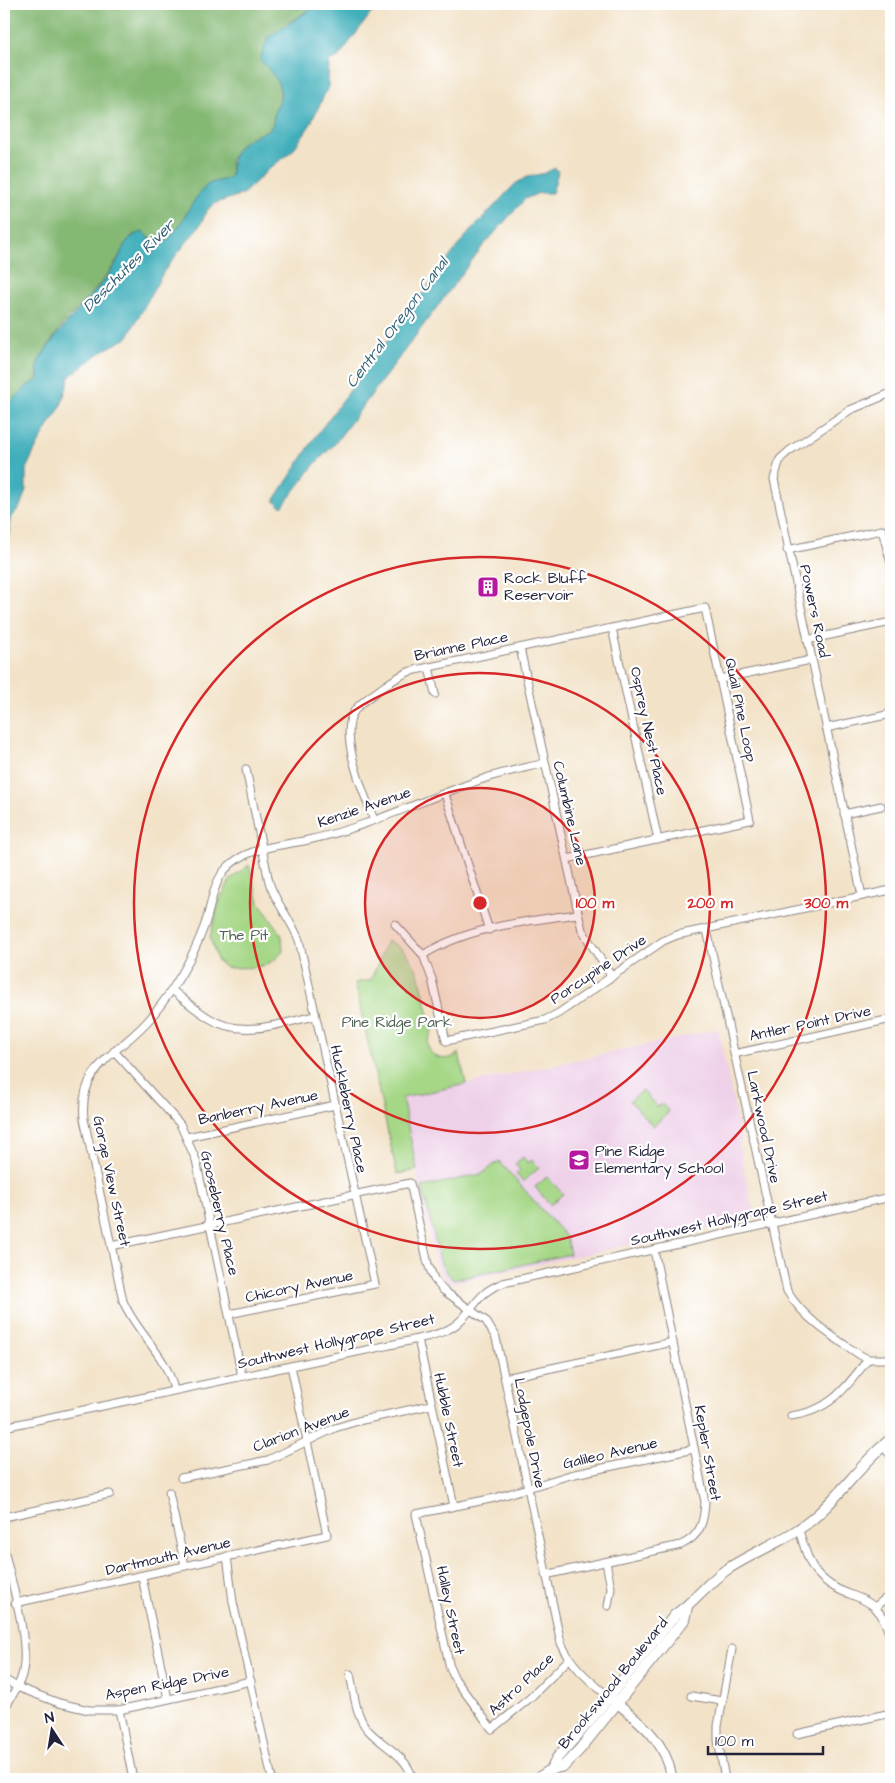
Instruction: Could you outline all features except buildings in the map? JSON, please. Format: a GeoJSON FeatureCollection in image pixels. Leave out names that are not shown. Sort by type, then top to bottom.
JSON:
{"type":"FeatureCollection","features":[{"type":"Feature","properties":{"kind":"main road","name":"Brookswood Boulevard"},"geometry":{"type":"LineString","coordinates":[[537,1779],[552,1769],[557,1758],[613,1700],[675,1615],[687,1607],[713,1580],[725,1571],[799,1531],[827,1506],[860,1466],[891,1439]]}},
{"type":"Feature","properties":{"kind":"street","name":"Powers Road"},"geometry":{"type":"LineString","coordinates":[[862,896],[787,550],[774,479],[780,459],[850,410],[891,393]]}},
{"type":"Feature","properties":{"kind":"street"},"geometry":{"type":"LineString","coordinates":[[787,550],[882,530],[891,563]]}},
{"type":"Feature","properties":{"kind":"street","name":"Quail Pine Loop"},"geometry":{"type":"LineString","coordinates":[[520,648],[705,608],[750,820],[567,859]]}},
{"type":"Feature","properties":{"kind":"street"},"geometry":{"type":"LineString","coordinates":[[807,640],[891,622]]}},
{"type":"Feature","properties":{"kind":"street","name":"Osprey Nest Place"},"geometry":{"type":"LineString","coordinates":[[612,628],[658,840]]}},
{"type":"Feature","properties":{"kind":"street","name":"Brianne Place"},"geometry":{"type":"LineString","coordinates":[[374,820],[356,769],[350,739],[350,718],[354,710],[399,676],[429,667],[520,648]]}},
{"type":"Feature","properties":{"kind":"street","name":"Columbine Lane"},"geometry":{"type":"LineString","coordinates":[[520,648],[578,914],[587,940],[612,977]]}},
{"type":"Feature","properties":{"kind":"street"},"geometry":{"type":"LineString","coordinates":[[720,679],[811,660]]}},
{"type":"Feature","properties":{"kind":"street"},"geometry":{"type":"LineString","coordinates":[[429,667],[435,694]]}},
{"type":"Feature","properties":{"kind":"street"},"geometry":{"type":"LineString","coordinates":[[826,728],[891,714]]}},
{"type":"Feature","properties":{"kind":"street","name":"Kenzie Avenue"},"geometry":{"type":"LineString","coordinates":[[262,850],[337,834],[486,778],[545,763]]}},
{"type":"Feature","properties":{"kind":"street","name":"Huckleberry Place"},"geometry":{"type":"LineString","coordinates":[[246,770],[273,894],[290,918],[299,940],[375,1284]]}},
{"type":"Feature","properties":{"kind":"street"},"geometry":{"type":"LineString","coordinates":[[445,794],[489,930]]}},
{"type":"Feature","properties":{"kind":"street"},"geometry":{"type":"LineString","coordinates":[[844,814],[881,806]]}},
{"type":"Feature","properties":{"kind":"street","name":"Gorge View Street"},"geometry":{"type":"LineString","coordinates":[[174,1390],[167,1367],[130,1319],[123,1302],[83,1107],[86,1086],[90,1077],[103,1060],[133,1037],[152,1017],[172,990],[192,956],[205,926],[215,888],[224,872],[239,858],[262,850]]}},
{"type":"Feature","properties":{"kind":"street","name":"Porcupine Drive"},"geometry":{"type":"LineString","coordinates":[[423,955],[432,979],[446,1041],[545,1020],[559,1014],[663,941],[677,935],[891,890]]}},
{"type":"Feature","properties":{"kind":"street"},"geometry":{"type":"LineString","coordinates":[[395,924],[423,955],[447,941],[489,930],[578,914]]}},
{"type":"Feature","properties":{"kind":"street","name":"Larkwood Drive"},"geometry":{"type":"LineString","coordinates":[[707,930],[770,1222],[787,1291],[794,1303],[822,1328],[868,1359]]}},
{"type":"Feature","properties":{"kind":"street"},"geometry":{"type":"LineString","coordinates":[[172,990],[210,1019],[240,1029],[256,1028],[315,1016]]}},
{"type":"Feature","properties":{"kind":"street","name":"Antler Point Drive"},"geometry":{"type":"LineString","coordinates":[[734,1054],[891,1019]]}},
{"type":"Feature","properties":{"kind":"street","name":"Gooseberry Place"},"geometry":{"type":"LineString","coordinates":[[114,1051],[180,1124],[187,1137],[196,1160],[242,1376]]}},
{"type":"Feature","properties":{"kind":"street","name":"Banberry Avenue"},"geometry":{"type":"LineString","coordinates":[[187,1137],[335,1105]]}},
{"type":"Feature","properties":{"kind":"street","name":"Lodgepole Drive"},"geometry":{"type":"LineString","coordinates":[[354,1194],[410,1182],[428,1264],[434,1279],[443,1290],[486,1321],[496,1338],[555,1624],[568,1660],[613,1700]]}},
{"type":"Feature","properties":{"kind":"street"},"geometry":{"type":"LineString","coordinates":[[111,1246],[354,1194]]}},
{"type":"Feature","properties":{"kind":"street","name":"Southwest Hollygrape Street"},"geometry":{"type":"LineString","coordinates":[[4,1427],[418,1339],[452,1327],[482,1294],[503,1282],[891,1197]]}},
{"type":"Feature","properties":{"kind":"street","name":"Kepler Street"},"geometry":{"type":"LineString","coordinates":[[545,1575],[682,1545],[693,1539],[704,1519],[705,1502],[654,1250]]}},
{"type":"Feature","properties":{"kind":"street","name":"Chicory Avenue"},"geometry":{"type":"LineString","coordinates":[[229,1314],[375,1284]]}},
{"type":"Feature","properties":{"kind":"street","name":"Hubble Street"},"geometry":{"type":"LineString","coordinates":[[418,1339],[454,1506]]}},
{"type":"Feature","properties":{"kind":"street"},"geometry":{"type":"LineString","coordinates":[[505,1378],[673,1342]]}},
{"type":"Feature","properties":{"kind":"street"},"geometry":{"type":"LineString","coordinates":[[791,1416],[822,1408],[834,1400],[868,1359],[891,1359]]}},
{"type":"Feature","properties":{"kind":"street"},"geometry":{"type":"LineString","coordinates":[[291,1366],[307,1442]]}},
{"type":"Feature","properties":{"kind":"street","name":"Clarion Avenue"},"geometry":{"type":"LineString","coordinates":[[181,1478],[268,1460],[358,1421],[432,1405]]}},
{"type":"Feature","properties":{"kind":"street","name":"Dartmouth Avenue"},"geometry":{"type":"LineString","coordinates":[[15,1603],[142,1577],[227,1556],[327,1535],[307,1442]]}},
{"type":"Feature","properties":{"kind":"street"},"geometry":{"type":"LineString","coordinates":[[883,1446],[891,1456]]}},
{"type":"Feature","properties":{"kind":"street","name":"Galileo Avenue"},"geometry":{"type":"LineString","coordinates":[[416,1514],[495,1498],[570,1475],[694,1449]]}},
{"type":"Feature","properties":{"kind":"street"},"geometry":{"type":"LineString","coordinates":[[169,1492],[185,1566]]}},
{"type":"Feature","properties":{"kind":"street"},"geometry":{"type":"LineString","coordinates":[[4,1516],[110,1494]]}},
{"type":"Feature","properties":{"kind":"street","name":"Halley Street"},"geometry":{"type":"LineString","coordinates":[[416,1514],[450,1668],[455,1679],[492,1729]]}},
{"type":"Feature","properties":{"kind":"street"},"geometry":{"type":"LineString","coordinates":[[799,1531],[816,1572],[839,1590],[862,1598],[876,1606],[884,1617],[891,1642]]}},
{"type":"Feature","properties":{"kind":"street"},"geometry":{"type":"LineString","coordinates":[[4,1549],[24,1649],[22,1676],[4,1709]]}},
{"type":"Feature","properties":{"kind":"street"},"geometry":{"type":"LineString","coordinates":[[227,1556],[233,1602],[270,1779]]}},
{"type":"Feature","properties":{"kind":"street"},"geometry":{"type":"LineString","coordinates":[[606,1562],[611,1588],[608,1606]]}},
{"type":"Feature","properties":{"kind":"street"},"geometry":{"type":"LineString","coordinates":[[142,1577],[168,1699]]}},
{"type":"Feature","properties":{"kind":"street"},"geometry":{"type":"LineString","coordinates":[[876,1606],[891,1594]]}},
{"type":"Feature","properties":{"kind":"street"},"geometry":{"type":"LineString","coordinates":[[725,1779],[718,1740],[722,1701],[732,1649]]}},
{"type":"Feature","properties":{"kind":"street","name":"Astro Place"},"geometry":{"type":"LineString","coordinates":[[492,1729],[530,1698],[568,1660]]}},
{"type":"Feature","properties":{"kind":"street"},"geometry":{"type":"LineString","coordinates":[[350,1674],[362,1721],[374,1735],[403,1760],[413,1779]]}},
{"type":"Feature","properties":{"kind":"street","name":"Aspen Ridge Drive"},"geometry":{"type":"LineString","coordinates":[[4,1679],[17,1687],[73,1707],[90,1710],[119,1710],[250,1681]]}},
{"type":"Feature","properties":{"kind":"street"},"geometry":{"type":"LineString","coordinates":[[691,1696],[722,1701]]}},
{"type":"Feature","properties":{"kind":"street"},"geometry":{"type":"LineString","coordinates":[[613,1700],[649,1730],[660,1743],[666,1756],[672,1779]]}},
{"type":"Feature","properties":{"kind":"street"},"geometry":{"type":"LineString","coordinates":[[119,1710],[133,1779]]}},
{"type":"Feature","properties":{"kind":"street"},"geometry":{"type":"LineString","coordinates":[[796,1734],[891,1712]]}},
{"type":"Feature","properties":{"kind":"shaded area","name":"Pine Ridge Elementary School"},"geometry":{"type":"Polygon","coordinates":[[[718,1029],[741,1140],[739,1146],[751,1201],[757,1217],[449,1284],[442,1276],[434,1258],[402,1098],[718,1029]]]}},
{"type":"Feature","properties":{"kind":"green space"},"geometry":{"type":"Polygon","coordinates":[[[4,4],[319,4],[284,25],[261,61],[273,72],[280,88],[280,101],[275,109],[273,125],[269,130],[246,142],[230,160],[231,176],[206,186],[194,201],[175,232],[162,246],[155,244],[152,239],[134,234],[127,241],[115,264],[99,285],[61,327],[46,349],[37,364],[38,380],[27,386],[4,409],[4,4]]]}},
{"type":"Feature","properties":{"kind":"green space","name":"The Pit"},"geometry":{"type":"Polygon","coordinates":[[[249,865],[259,902],[282,936],[283,951],[271,962],[264,965],[226,968],[217,960],[210,937],[220,899],[231,879],[249,865]]]}},
{"type":"Feature","properties":{"kind":"green space","name":"Pine Ridge Park"},"geometry":{"type":"Polygon","coordinates":[[[387,941],[405,951],[416,968],[432,1025],[428,1044],[429,1049],[439,1058],[455,1056],[459,1053],[466,1084],[402,1098],[417,1170],[397,1174],[355,983],[371,980],[387,941]]]}},
{"type":"Feature","properties":{"kind":"green space"},"geometry":{"type":"Polygon","coordinates":[[[642,1090],[657,1107],[662,1104],[669,1112],[653,1126],[630,1101],[642,1090]]]}},
{"type":"Feature","properties":{"kind":"green space"},"geometry":{"type":"Polygon","coordinates":[[[523,1157],[528,1163],[532,1160],[539,1168],[523,1182],[516,1174],[520,1170],[515,1164],[523,1157]]]}},
{"type":"Feature","properties":{"kind":"green space"},"geometry":{"type":"Polygon","coordinates":[[[499,1161],[566,1237],[570,1254],[453,1280],[441,1264],[422,1187],[482,1174],[499,1161]]]}},
{"type":"Feature","properties":{"kind":"green space"},"geometry":{"type":"Polygon","coordinates":[[[547,1177],[563,1194],[550,1205],[535,1187],[547,1177]]]}},
{"type":"Feature","properties":{"kind":"water","name":"Deschutes River"},"geometry":{"type":"Polygon","coordinates":[[[319,4],[378,4],[340,55],[335,60],[329,60],[328,87],[310,125],[293,150],[269,169],[243,194],[216,203],[208,209],[200,225],[164,271],[127,338],[104,350],[70,376],[61,406],[37,446],[26,469],[26,490],[20,507],[11,518],[10,534],[4,542],[4,409],[27,386],[38,380],[38,363],[47,348],[106,278],[128,241],[143,232],[155,244],[162,245],[175,232],[194,201],[206,186],[231,176],[233,156],[239,146],[272,126],[281,94],[275,78],[260,60],[268,37],[319,4]]]}},
{"type":"Feature","properties":{"kind":"water"},"geometry":{"type":"Polygon","coordinates":[[[555,168],[558,172],[552,193],[539,193],[525,199],[482,247],[333,446],[315,464],[282,507],[274,501],[318,433],[464,238],[515,184],[527,177],[545,173],[555,168]]]}},
{"type":"Feature","properties":{"kind":"place","name":"Rock Bluff Reservoir"},"geometry":{"type":"Point","coordinates":[488,587]}},
{"type":"Feature","properties":{"kind":"place","name":"Pine Ridge Elementary School"},"geometry":{"type":"Point","coordinates":[579,1160]}},
{"type":"Feature","properties":{"kind":"water label","name":"Central Oregon Canal"},"geometry":{"type":"Point","coordinates":[396,322]}}]}
